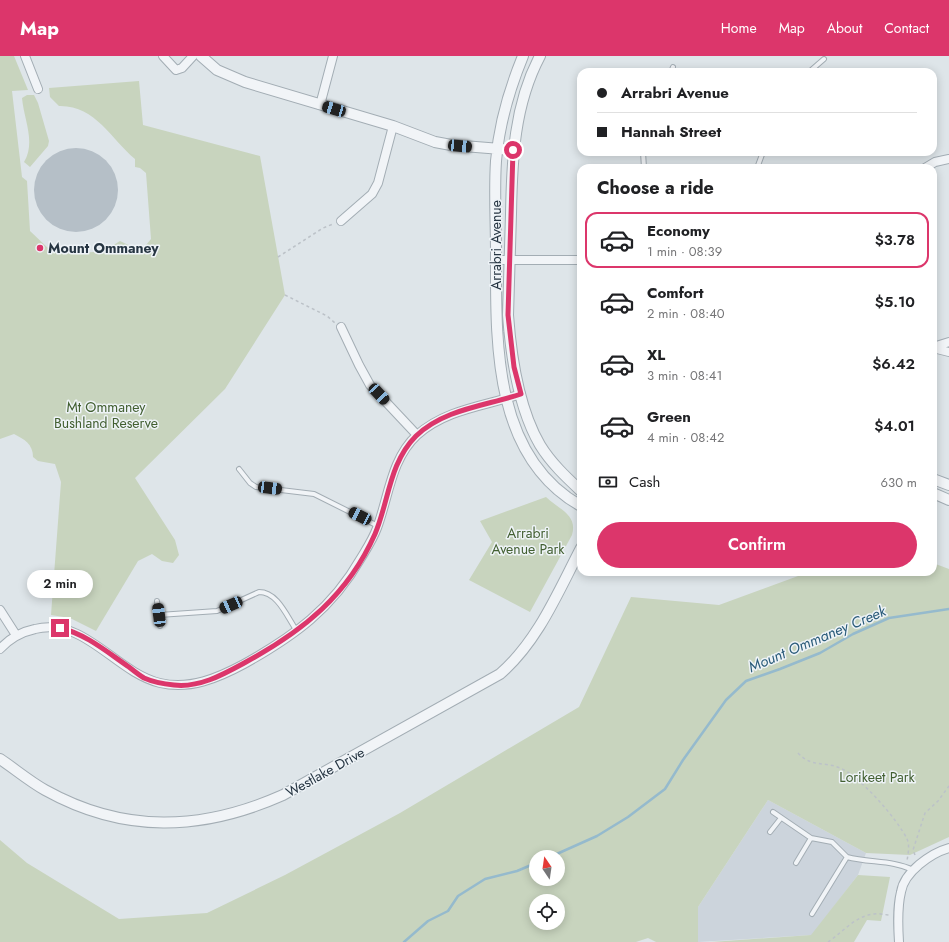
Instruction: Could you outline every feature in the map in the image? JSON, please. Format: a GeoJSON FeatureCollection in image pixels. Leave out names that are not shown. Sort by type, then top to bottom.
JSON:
{"type":"FeatureCollection","features":[{"type":"Feature","properties":{"kind":"street"},"geometry":{"type":"LineString","coordinates":[[25,56],[38,89]]}},
{"type":"Feature","properties":{"kind":"street"},"geometry":{"type":"LineString","coordinates":[[163,56],[176,70],[182,68],[194,56]]}},
{"type":"Feature","properties":{"kind":"street"},"geometry":{"type":"LineString","coordinates":[[201,56],[217,70],[232,77],[393,126],[435,142],[451,145],[513,150]]}},
{"type":"Feature","properties":{"kind":"street"},"geometry":{"type":"LineString","coordinates":[[320,105],[333,56]]}},
{"type":"Feature","properties":{"kind":"street","name":"Arrabri Avenue"},"geometry":{"type":"LineString","coordinates":[[523,56],[508,96],[496,163],[496,337],[507,399],[519,435],[535,464],[550,483],[577,504]]}},
{"type":"Feature","properties":{"kind":"street","name":"Arrabri Avenue"},"geometry":{"type":"LineString","coordinates":[[540,56],[529,76],[521,103],[513,150],[508,315],[514,367],[521,394],[540,445],[558,470],[577,487]]}},
{"type":"Feature","properties":{"kind":"street"},"geometry":{"type":"LineString","coordinates":[[341,221],[372,194],[378,183],[393,126]]}},
{"type":"Feature","properties":{"kind":"street"},"geometry":{"type":"LineString","coordinates":[[932,164],[949,159]]}},
{"type":"Feature","properties":{"kind":"street"},"geometry":{"type":"LineString","coordinates":[[496,260],[577,260]]}},
{"type":"Feature","properties":{"kind":"street"},"geometry":{"type":"LineString","coordinates":[[341,327],[358,365],[370,385],[417,435]]}},
{"type":"Feature","properties":{"kind":"street"},"geometry":{"type":"LineString","coordinates":[[937,346],[949,342]]}},
{"type":"Feature","properties":{"kind":"street"},"geometry":{"type":"LineString","coordinates":[[937,349],[949,352]]}},
{"type":"Feature","properties":{"kind":"street"},"geometry":{"type":"LineString","coordinates":[[0,649],[16,635],[49,626],[70,630],[86,637],[144,678],[160,683],[181,685],[211,680],[230,671],[298,631],[330,602],[350,578],[378,526],[398,462],[406,448],[417,435],[449,414],[521,394]]}},
{"type":"Feature","properties":{"kind":"street"},"geometry":{"type":"LineString","coordinates":[[937,480],[949,485]]}},
{"type":"Feature","properties":{"kind":"street"},"geometry":{"type":"LineString","coordinates":[[937,495],[949,500]]}},
{"type":"Feature","properties":{"kind":"street","name":"Westlake Drive"},"geometry":{"type":"LineString","coordinates":[[0,759],[31,781],[57,796],[93,811],[117,818],[163,823],[183,822],[222,817],[257,807],[289,792],[500,674],[520,656],[532,639],[577,555]]}},
{"type":"Feature","properties":{"kind":"street"},"geometry":{"type":"LineString","coordinates":[[0,610],[16,635]]}},
{"type":"Feature","properties":{"kind":"street"},"geometry":{"type":"LineString","coordinates":[[899,942],[901,890],[910,868],[938,851],[949,848]]}},
{"type":"Feature","properties":{"kind":"lane"},"geometry":{"type":"LineString","coordinates":[[814,68],[824,59]]}},
{"type":"Feature","properties":{"kind":"lane"},"geometry":{"type":"LineString","coordinates":[[238,469],[250,483],[256,487],[314,494],[378,526]]}},
{"type":"Feature","properties":{"kind":"lane"},"geometry":{"type":"LineString","coordinates":[[159,615],[217,611],[259,592],[266,592],[273,595],[298,631]]}},
{"type":"Feature","properties":{"kind":"lane"},"geometry":{"type":"LineString","coordinates":[[157,601],[160,626]]}},
{"type":"Feature","properties":{"kind":"lane"},"geometry":{"type":"LineString","coordinates":[[773,812],[811,838],[832,842],[848,857],[862,861],[902,864],[910,868]]}},
{"type":"Feature","properties":{"kind":"lane"},"geometry":{"type":"LineString","coordinates":[[770,832],[781,818]]}},
{"type":"Feature","properties":{"kind":"lane"},"geometry":{"type":"LineString","coordinates":[[796,863],[811,838]]}},
{"type":"Feature","properties":{"kind":"lane"},"geometry":{"type":"LineString","coordinates":[[812,914],[848,857]]}},
{"type":"Feature","properties":{"kind":"path"},"geometry":{"type":"LineString","coordinates":[[278,257],[323,228],[341,221]]}},
{"type":"Feature","properties":{"kind":"path"},"geometry":{"type":"LineString","coordinates":[[285,295],[327,316],[341,327]]}},
{"type":"Feature","properties":{"kind":"path"},"geometry":{"type":"LineString","coordinates":[[798,753],[809,762],[841,768],[870,792],[890,815],[908,841],[910,868]]}},
{"type":"Feature","properties":{"kind":"path"},"geometry":{"type":"LineString","coordinates":[[915,855],[913,850],[925,813],[949,786]]}},
{"type":"Feature","properties":{"kind":"path"},"geometry":{"type":"LineString","coordinates":[[828,942],[852,923],[864,917],[874,914],[899,915]]}},
{"type":"Feature","properties":{"kind":"shaded area"},"geometry":{"type":"Polygon","coordinates":[[[768,800],[866,853],[858,875],[812,935],[698,942],[698,907],[768,800]]]}},
{"type":"Feature","properties":{"kind":"green space","name":"Mt Ommaney Bushland Reserve"},"geometry":{"type":"Polygon","coordinates":[[[0,56],[14,56],[28,90],[12,91],[22,177],[27,181],[30,231],[49,249],[71,254],[104,251],[120,241],[141,251],[151,239],[146,173],[140,168],[135,167],[135,159],[93,117],[72,107],[59,106],[50,97],[49,88],[139,81],[143,125],[260,156],[285,295],[225,389],[135,478],[175,540],[179,555],[173,563],[162,561],[152,554],[138,561],[96,631],[70,618],[51,615],[61,482],[55,464],[38,461],[33,457],[33,452],[30,445],[14,434],[0,439],[0,56]]]}},
{"type":"Feature","properties":{"kind":"green space"},"geometry":{"type":"Polygon","coordinates":[[[27,95],[34,95],[38,103],[49,141],[48,146],[30,167],[24,162],[29,147],[29,139],[22,98],[27,95]]]}},
{"type":"Feature","properties":{"kind":"green space","name":"Arrabri Avenue Park"},"geometry":{"type":"Polygon","coordinates":[[[546,497],[570,517],[573,528],[572,535],[530,612],[469,580],[492,542],[480,521],[546,497]]]}},
{"type":"Feature","properties":{"kind":"green space","name":"Lorikeet Park"},"geometry":{"type":"Polygon","coordinates":[[[937,564],[949,569],[949,837],[910,855],[866,853],[768,800],[698,907],[698,942],[656,942],[648,938],[636,942],[0,942],[0,840],[27,863],[119,919],[207,913],[285,875],[400,813],[579,707],[631,597],[719,605],[798,576],[937,576],[937,564]]]}},
{"type":"Feature","properties":{"kind":"green space"},"geometry":{"type":"Polygon","coordinates":[[[858,875],[890,877],[881,921],[867,920],[854,942],[711,942],[811,935],[858,875]]]}},
{"type":"Feature","properties":{"kind":"building"},"geometry":{"type":"Polygon","coordinates":[[[68,148],[84,148],[100,155],[111,166],[118,182],[118,198],[115,206],[106,220],[100,225],[84,232],[68,232],[52,225],[41,214],[34,198],[34,182],[41,166],[52,155],[68,148]]]}},
{"type":"Feature","properties":{"kind":"waterway","name":"Mount Ommaney Creek"},"geometry":{"type":"LineString","coordinates":[[565,850],[597,836],[628,817],[665,789],[683,760],[726,700],[746,681],[820,653],[853,634],[889,618],[949,609]]}},
{"type":"Feature","properties":{"kind":"waterway","name":"Mount Ommaney Creek"},"geometry":{"type":"LineString","coordinates":[[404,942],[428,921],[448,911],[458,896],[485,879],[517,871],[529,866]]}},
{"type":"Feature","properties":{"kind":"place","name":"Mount Ommaney"},"geometry":{"type":"Point","coordinates":[40,248]}},
{"type":"Feature","properties":{"kind":"route"},"geometry":{"type":"LineString","coordinates":[[60,628],[70,630],[86,637],[144,678],[160,683],[187,685],[211,680],[275,646],[298,631],[330,602],[350,578],[374,535],[398,462],[406,448],[417,435],[449,414],[521,394],[514,367],[508,315],[513,150]]}}]}
